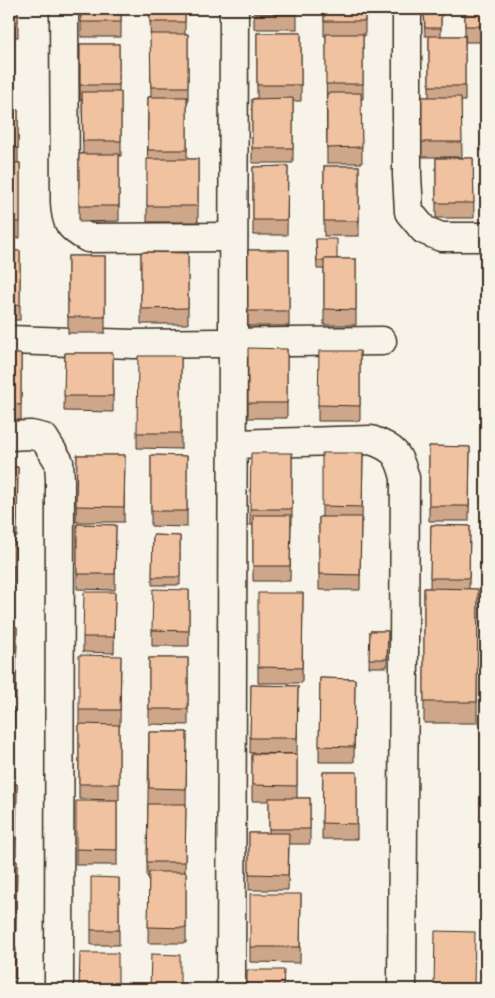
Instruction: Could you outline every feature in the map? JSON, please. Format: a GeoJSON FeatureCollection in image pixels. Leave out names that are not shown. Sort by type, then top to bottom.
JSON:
{"type":"FeatureCollection","features":[{"type":"Feature","properties":{"kind":"street"},"geometry":{"type":"LineString","coordinates":[[64,9],[64,202],[66,216],[72,230],[88,238],[233,237]]}},
{"type":"Feature","properties":{"kind":"street"},"geometry":{"type":"LineString","coordinates":[[231,989],[234,9]]}},
{"type":"Feature","properties":{"kind":"street"},"geometry":{"type":"LineString","coordinates":[[407,9],[407,175],[410,212],[424,230],[441,237],[486,237]]}},
{"type":"Feature","properties":{"kind":"street"},"geometry":{"type":"LineString","coordinates":[[9,340],[134,344],[382,341]]}},
{"type":"Feature","properties":{"kind":"street"},"geometry":{"type":"LineString","coordinates":[[9,436],[31,435],[44,438],[59,462],[59,989]]}},
{"type":"Feature","properties":{"kind":"street"},"geometry":{"type":"LineString","coordinates":[[232,444],[371,440],[388,445],[400,459],[406,478],[402,989]]}},
{"type":"Feature","properties":{"kind":"building"},"geometry":{"type":"Polygon","coordinates":[[[9,9],[18,9],[18,21],[9,21],[9,9]]]}},
{"type":"Feature","properties":{"kind":"building"},"geometry":{"type":"Polygon","coordinates":[[[81,9],[121,9],[121,22],[81,22],[81,9]]]}},
{"type":"Feature","properties":{"kind":"building"},"geometry":{"type":"Polygon","coordinates":[[[150,9],[185,9],[185,22],[150,22],[150,9]]]}},
{"type":"Feature","properties":{"kind":"building"},"geometry":{"type":"Polygon","coordinates":[[[254,9],[297,9],[297,14],[254,13],[254,9]]]}},
{"type":"Feature","properties":{"kind":"building"},"geometry":{"type":"Polygon","coordinates":[[[324,9],[365,9],[365,21],[324,21],[324,9]]]}},
{"type":"Feature","properties":{"kind":"building"},"geometry":{"type":"Polygon","coordinates":[[[465,9],[486,9],[486,26],[465,26],[465,9]]]}},
{"type":"Feature","properties":{"kind":"building"},"geometry":{"type":"Polygon","coordinates":[[[424,10],[441,11],[441,28],[425,28],[424,10]]]}},
{"type":"Feature","properties":{"kind":"building"},"geometry":{"type":"Polygon","coordinates":[[[257,33],[301,33],[301,85],[257,85],[257,33]]]}},
{"type":"Feature","properties":{"kind":"building"},"geometry":{"type":"Polygon","coordinates":[[[150,34],[188,34],[188,87],[151,87],[150,34]]]}},
{"type":"Feature","properties":{"kind":"building"},"geometry":{"type":"Polygon","coordinates":[[[326,34],[363,34],[363,84],[326,84],[326,34]]]}},
{"type":"Feature","properties":{"kind":"building"},"geometry":{"type":"Polygon","coordinates":[[[429,36],[465,36],[465,86],[429,86],[429,36]]]}},
{"type":"Feature","properties":{"kind":"building"},"geometry":{"type":"Polygon","coordinates":[[[9,39],[12,39],[12,83],[9,83],[9,39]]]}},
{"type":"Feature","properties":{"kind":"building"},"geometry":{"type":"Polygon","coordinates":[[[80,44],[119,44],[119,85],[80,85],[80,44]]]}},
{"type":"Feature","properties":{"kind":"building"},"geometry":{"type":"Polygon","coordinates":[[[82,92],[121,92],[121,141],[83,141],[82,92]]]}},
{"type":"Feature","properties":{"kind":"building"},"geometry":{"type":"Polygon","coordinates":[[[327,93],[361,93],[362,147],[327,148],[327,93]]]}},
{"type":"Feature","properties":{"kind":"building"},"geometry":{"type":"Polygon","coordinates":[[[148,97],[187,97],[187,150],[148,150],[148,97]]]}},
{"type":"Feature","properties":{"kind":"building"},"geometry":{"type":"Polygon","coordinates":[[[422,97],[461,97],[462,142],[422,142],[422,97]]]}},
{"type":"Feature","properties":{"kind":"building"},"geometry":{"type":"Polygon","coordinates":[[[293,98],[293,148],[252,148],[252,99],[293,98]]]}},
{"type":"Feature","properties":{"kind":"building"},"geometry":{"type":"Polygon","coordinates":[[[18,110],[18,148],[9,148],[9,111],[18,110]]]}},
{"type":"Feature","properties":{"kind":"building"},"geometry":{"type":"Polygon","coordinates":[[[79,154],[119,154],[119,206],[79,206],[79,154]]]}},
{"type":"Feature","properties":{"kind":"building"},"geometry":{"type":"Polygon","coordinates":[[[436,158],[473,158],[474,203],[436,203],[436,158]]]}},
{"type":"Feature","properties":{"kind":"building"},"geometry":{"type":"Polygon","coordinates":[[[147,159],[198,159],[198,206],[147,206],[147,159]]]}},
{"type":"Feature","properties":{"kind":"building"},"geometry":{"type":"Polygon","coordinates":[[[9,163],[20,163],[20,222],[9,222],[9,163]]]}},
{"type":"Feature","properties":{"kind":"building"},"geometry":{"type":"Polygon","coordinates":[[[288,166],[287,220],[253,220],[253,167],[288,166]]]}},
{"type":"Feature","properties":{"kind":"building"},"geometry":{"type":"Polygon","coordinates":[[[324,166],[359,166],[359,221],[324,221],[324,166]]]}},
{"type":"Feature","properties":{"kind":"building"},"geometry":{"type":"Polygon","coordinates":[[[316,239],[337,239],[337,259],[317,261],[316,239]]]}},
{"type":"Feature","properties":{"kind":"building"},"geometry":{"type":"Polygon","coordinates":[[[248,250],[289,250],[289,311],[248,311],[248,250]]]}},
{"type":"Feature","properties":{"kind":"building"},"geometry":{"type":"Polygon","coordinates":[[[9,251],[20,251],[20,305],[9,305],[9,251]]]}},
{"type":"Feature","properties":{"kind":"building"},"geometry":{"type":"Polygon","coordinates":[[[141,252],[188,253],[188,308],[141,309],[141,252]]]}},
{"type":"Feature","properties":{"kind":"building"},"geometry":{"type":"Polygon","coordinates":[[[68,256],[105,256],[105,317],[68,317],[68,256]]]}},
{"type":"Feature","properties":{"kind":"building"},"geometry":{"type":"Polygon","coordinates":[[[324,259],[356,259],[356,310],[324,309],[324,259]]]}},
{"type":"Feature","properties":{"kind":"building"},"geometry":{"type":"Polygon","coordinates":[[[248,348],[287,349],[287,403],[248,403],[248,348]]]}},
{"type":"Feature","properties":{"kind":"building"},"geometry":{"type":"Polygon","coordinates":[[[319,351],[360,351],[360,406],[318,405],[319,351]]]}},
{"type":"Feature","properties":{"kind":"building"},"geometry":{"type":"Polygon","coordinates":[[[65,353],[113,353],[113,396],[64,396],[65,353]]]}},
{"type":"Feature","properties":{"kind":"building"},"geometry":{"type":"Polygon","coordinates":[[[9,354],[21,354],[21,405],[9,404],[9,354]]]}},
{"type":"Feature","properties":{"kind":"building"},"geometry":{"type":"Polygon","coordinates":[[[138,356],[181,356],[181,433],[137,433],[138,356]]]}},
{"type":"Feature","properties":{"kind":"building"},"geometry":{"type":"Polygon","coordinates":[[[429,446],[470,447],[469,506],[429,506],[429,446]]]}},
{"type":"Feature","properties":{"kind":"building"},"geometry":{"type":"Polygon","coordinates":[[[251,453],[292,453],[292,509],[250,509],[251,453]]]}},
{"type":"Feature","properties":{"kind":"building"},"geometry":{"type":"Polygon","coordinates":[[[322,453],[363,453],[362,507],[322,506],[322,453]]]}},
{"type":"Feature","properties":{"kind":"building"},"geometry":{"type":"Polygon","coordinates":[[[77,455],[125,455],[124,507],[76,506],[77,455]]]}},
{"type":"Feature","properties":{"kind":"building"},"geometry":{"type":"Polygon","coordinates":[[[151,455],[187,456],[187,511],[151,511],[151,455]]]}},
{"type":"Feature","properties":{"kind":"building"},"geometry":{"type":"Polygon","coordinates":[[[9,467],[18,467],[17,521],[9,521],[9,467]]]}},
{"type":"Feature","properties":{"kind":"building"},"geometry":{"type":"Polygon","coordinates":[[[253,515],[291,515],[290,566],[253,566],[253,515]]]}},
{"type":"Feature","properties":{"kind":"building"},"geometry":{"type":"Polygon","coordinates":[[[319,517],[361,517],[360,575],[319,574],[319,517]]]}},
{"type":"Feature","properties":{"kind":"building"},"geometry":{"type":"Polygon","coordinates":[[[77,524],[116,525],[115,574],[77,574],[77,524]]]}},
{"type":"Feature","properties":{"kind":"building"},"geometry":{"type":"Polygon","coordinates":[[[431,525],[470,526],[469,578],[430,578],[431,525]]]}},
{"type":"Feature","properties":{"kind":"building"},"geometry":{"type":"Polygon","coordinates":[[[153,535],[180,536],[180,577],[152,577],[153,535]]]}},
{"type":"Feature","properties":{"kind":"building"},"geometry":{"type":"Polygon","coordinates":[[[9,541],[14,541],[13,600],[9,600],[9,541]]]}},
{"type":"Feature","properties":{"kind":"building"},"geometry":{"type":"Polygon","coordinates":[[[424,588],[478,589],[477,702],[424,702],[424,588]]]}},
{"type":"Feature","properties":{"kind":"building"},"geometry":{"type":"Polygon","coordinates":[[[153,589],[189,590],[189,631],[152,630],[153,589]]]}},
{"type":"Feature","properties":{"kind":"building"},"geometry":{"type":"Polygon","coordinates":[[[84,592],[115,592],[114,637],[83,637],[84,592]]]}},
{"type":"Feature","properties":{"kind":"building"},"geometry":{"type":"Polygon","coordinates":[[[258,593],[303,593],[302,668],[258,667],[258,593]]]}},
{"type":"Feature","properties":{"kind":"building"},"geometry":{"type":"Polygon","coordinates":[[[9,626],[17,627],[16,684],[9,684],[9,626]]]}},
{"type":"Feature","properties":{"kind":"building"},"geometry":{"type":"Polygon","coordinates":[[[370,631],[388,631],[387,659],[369,659],[370,631]]]}},
{"type":"Feature","properties":{"kind":"building"},"geometry":{"type":"Polygon","coordinates":[[[79,655],[121,656],[120,710],[79,710],[79,655]]]}},
{"type":"Feature","properties":{"kind":"building"},"geometry":{"type":"Polygon","coordinates":[[[149,658],[188,658],[188,709],[149,709],[149,658]]]}},
{"type":"Feature","properties":{"kind":"building"},"geometry":{"type":"Polygon","coordinates":[[[320,678],[355,679],[354,747],[319,746],[320,678]]]}},
{"type":"Feature","properties":{"kind":"building"},"geometry":{"type":"Polygon","coordinates":[[[251,685],[298,686],[297,738],[250,738],[251,685]]]}},
{"type":"Feature","properties":{"kind":"building"},"geometry":{"type":"Polygon","coordinates":[[[9,708],[14,708],[13,756],[9,756],[9,708]]]}},
{"type":"Feature","properties":{"kind":"building"},"geometry":{"type":"Polygon","coordinates":[[[79,724],[119,725],[119,784],[79,784],[79,724]]]}},
{"type":"Feature","properties":{"kind":"building"},"geometry":{"type":"Polygon","coordinates":[[[149,732],[187,732],[186,789],[149,788],[149,732]]]}},
{"type":"Feature","properties":{"kind":"building"},"geometry":{"type":"Polygon","coordinates":[[[252,754],[297,754],[297,786],[252,785],[252,754]]]}},
{"type":"Feature","properties":{"kind":"building"},"geometry":{"type":"Polygon","coordinates":[[[323,772],[357,772],[357,824],[322,823],[323,772]]]}},
{"type":"Feature","properties":{"kind":"building"},"geometry":{"type":"Polygon","coordinates":[[[9,784],[17,784],[16,840],[9,840],[9,784]]]}},
{"type":"Feature","properties":{"kind":"building"},"geometry":{"type":"Polygon","coordinates":[[[269,798],[310,798],[310,829],[269,829],[269,798]]]}},
{"type":"Feature","properties":{"kind":"building"},"geometry":{"type":"Polygon","coordinates":[[[76,801],[117,801],[117,850],[76,849],[76,801]]]}},
{"type":"Feature","properties":{"kind":"building"},"geometry":{"type":"Polygon","coordinates":[[[148,804],[186,804],[185,862],[147,862],[148,804]]]}},
{"type":"Feature","properties":{"kind":"building"},"geometry":{"type":"Polygon","coordinates":[[[249,833],[289,833],[288,875],[249,874],[249,833]]]}},
{"type":"Feature","properties":{"kind":"building"},"geometry":{"type":"Polygon","coordinates":[[[9,861],[17,861],[16,916],[9,916],[9,861]]]}},
{"type":"Feature","properties":{"kind":"building"},"geometry":{"type":"Polygon","coordinates":[[[149,872],[186,872],[186,928],[148,927],[149,872]]]}},
{"type":"Feature","properties":{"kind":"building"},"geometry":{"type":"Polygon","coordinates":[[[91,877],[119,878],[119,930],[91,930],[91,877]]]}},
{"type":"Feature","properties":{"kind":"building"},"geometry":{"type":"Polygon","coordinates":[[[250,894],[301,894],[300,947],[250,947],[250,894]]]}},
{"type":"Feature","properties":{"kind":"building"},"geometry":{"type":"Polygon","coordinates":[[[435,931],[475,932],[474,989],[434,989],[435,931]]]}},
{"type":"Feature","properties":{"kind":"building"},"geometry":{"type":"Polygon","coordinates":[[[9,948],[16,948],[15,989],[9,989],[9,948]]]}},
{"type":"Feature","properties":{"kind":"building"},"geometry":{"type":"Polygon","coordinates":[[[80,953],[118,953],[118,989],[79,989],[80,953]]]}},
{"type":"Feature","properties":{"kind":"building"},"geometry":{"type":"Polygon","coordinates":[[[151,954],[180,955],[180,989],[150,989],[151,954]]]}},
{"type":"Feature","properties":{"kind":"building"},"geometry":{"type":"Polygon","coordinates":[[[247,970],[284,970],[283,989],[247,989],[247,970]]]}}]}
